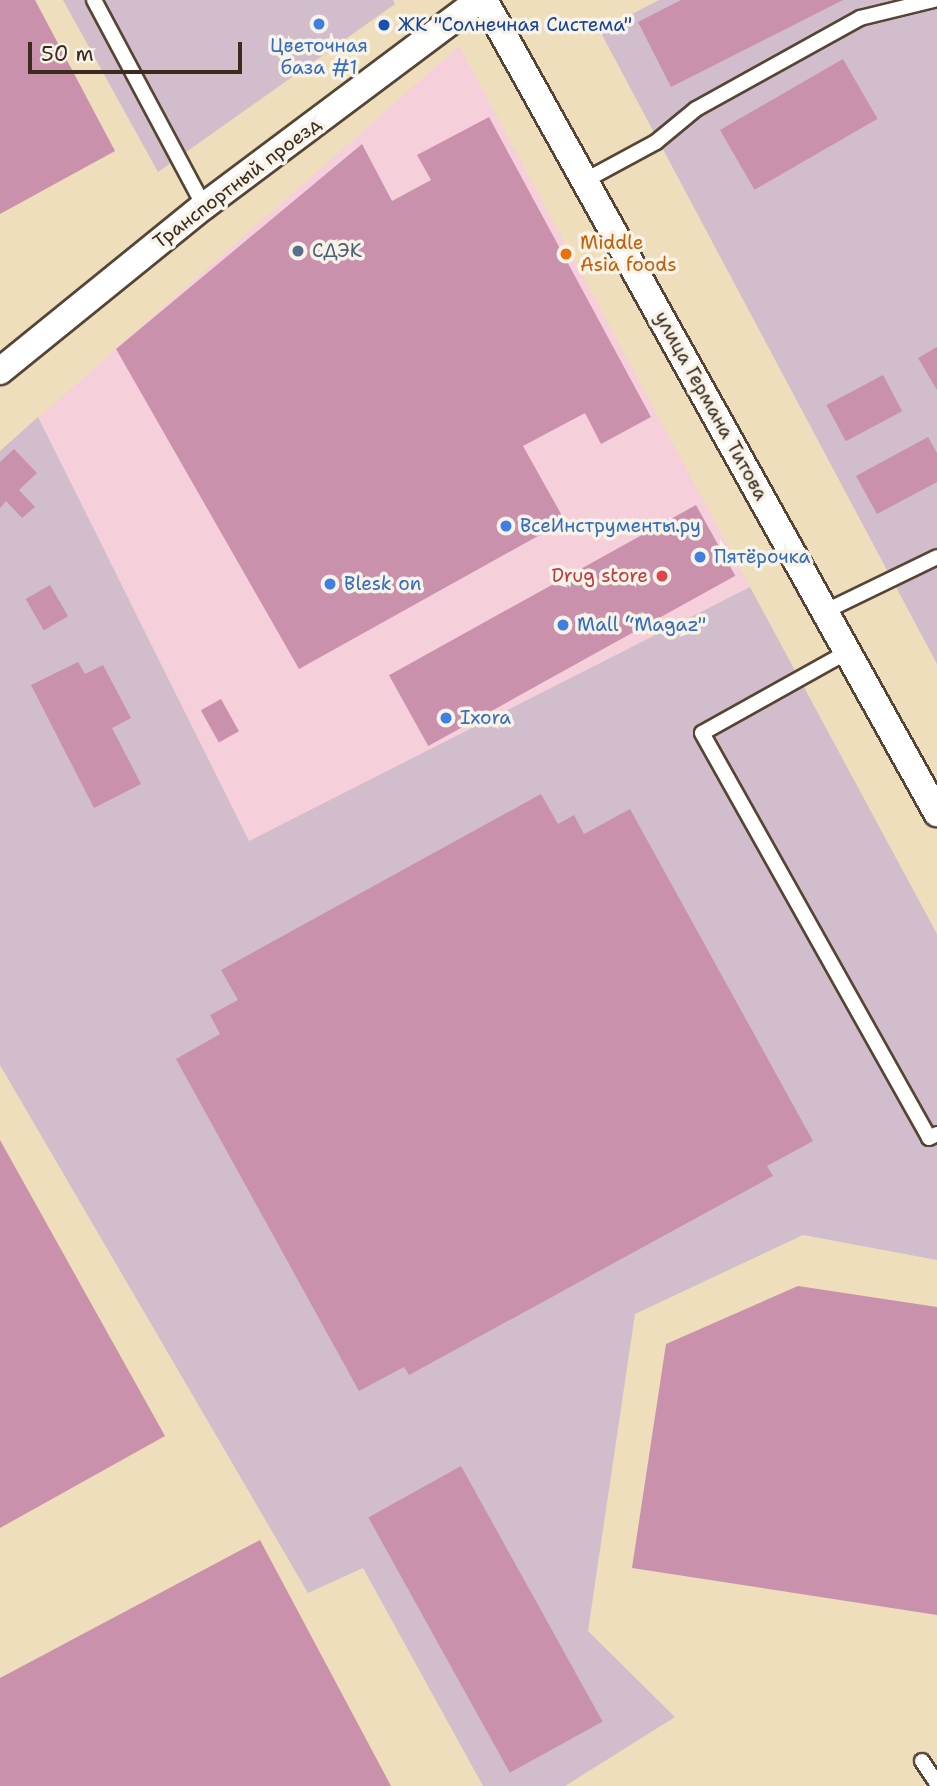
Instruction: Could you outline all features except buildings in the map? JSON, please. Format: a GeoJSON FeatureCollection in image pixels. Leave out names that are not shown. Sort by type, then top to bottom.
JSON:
{"type":"FeatureCollection","features":[{"type":"Feature","properties":{"kind":"street","name":"Транспортный проезд"},"geometry":{"type":"LineString","coordinates":[[0,371],[204,206],[479,0]]}},
{"type":"Feature","properties":{"kind":"street","name":"улица Германа Титова"},"geometry":{"type":"LineString","coordinates":[[484,0],[937,813]]}},
{"type":"Feature","properties":{"kind":"lane"},"geometry":{"type":"LineString","coordinates":[[94,0],[204,206]]}},
{"type":"Feature","properties":{"kind":"lane"},"geometry":{"type":"LineString","coordinates":[[584,181],[656,142],[696,109],[860,18],[934,0]]}},
{"type":"Feature","properties":{"kind":"lane"},"geometry":{"type":"LineString","coordinates":[[826,611],[937,557]]}},
{"type":"Feature","properties":{"kind":"lane"},"geometry":{"type":"LineString","coordinates":[[849,651],[702,733],[929,1138],[937,1134]]}},
{"type":"Feature","properties":{"kind":"lane"},"geometry":{"type":"LineString","coordinates":[[922,1760],[937,1783]]}},
{"type":"Feature","properties":{"kind":"shaded area"},"geometry":{"type":"Polygon","coordinates":[[[63,0],[393,0],[395,4],[158,172],[63,0]]]}},
{"type":"Feature","properties":{"kind":"shaded area"},"geometry":{"type":"Polygon","coordinates":[[[659,0],[937,0],[937,664],[600,31],[659,0]]]}},
{"type":"Feature","properties":{"kind":"shaded area"},"geometry":{"type":"Polygon","coordinates":[[[459,46],[750,587],[249,842],[38,418],[459,46]]]}},
{"type":"Feature","properties":{"kind":"shaded area"},"geometry":{"type":"Polygon","coordinates":[[[38,417],[249,841],[750,587],[937,934],[937,1260],[803,1235],[635,1314],[588,1631],[675,1717],[565,1786],[483,1786],[363,1568],[308,1593],[0,1065],[0,451],[38,417]]]}},
{"type":"Feature","properties":{"kind":"place","name":"Цветочная база #1"},"geometry":{"type":"Point","coordinates":[319,24]}},
{"type":"Feature","properties":{"kind":"place","name":"ЖК \"Солнечная Система\""},"geometry":{"type":"Point","coordinates":[384,25]}},
{"type":"Feature","properties":{"kind":"place","name":"СДЭК"},"geometry":{"type":"Point","coordinates":[298,251]}},
{"type":"Feature","properties":{"kind":"place","name":"Middle Asia foods"},"geometry":{"type":"Point","coordinates":[566,254]}},
{"type":"Feature","properties":{"kind":"place","name":"ВсеИнструменты.ру"},"geometry":{"type":"Point","coordinates":[506,526]}},
{"type":"Feature","properties":{"kind":"place","name":"Пятёрочка"},"geometry":{"type":"Point","coordinates":[700,557]}},
{"type":"Feature","properties":{"kind":"place","name":"Drug store"},"geometry":{"type":"Point","coordinates":[662,576]}},
{"type":"Feature","properties":{"kind":"place","name":"Blesk on"},"geometry":{"type":"Point","coordinates":[330,584]}},
{"type":"Feature","properties":{"kind":"place","name":"Mall “Magaz\""},"geometry":{"type":"Point","coordinates":[563,625]}},
{"type":"Feature","properties":{"kind":"place","name":"Ixora"},"geometry":{"type":"Point","coordinates":[446,718]}}]}
